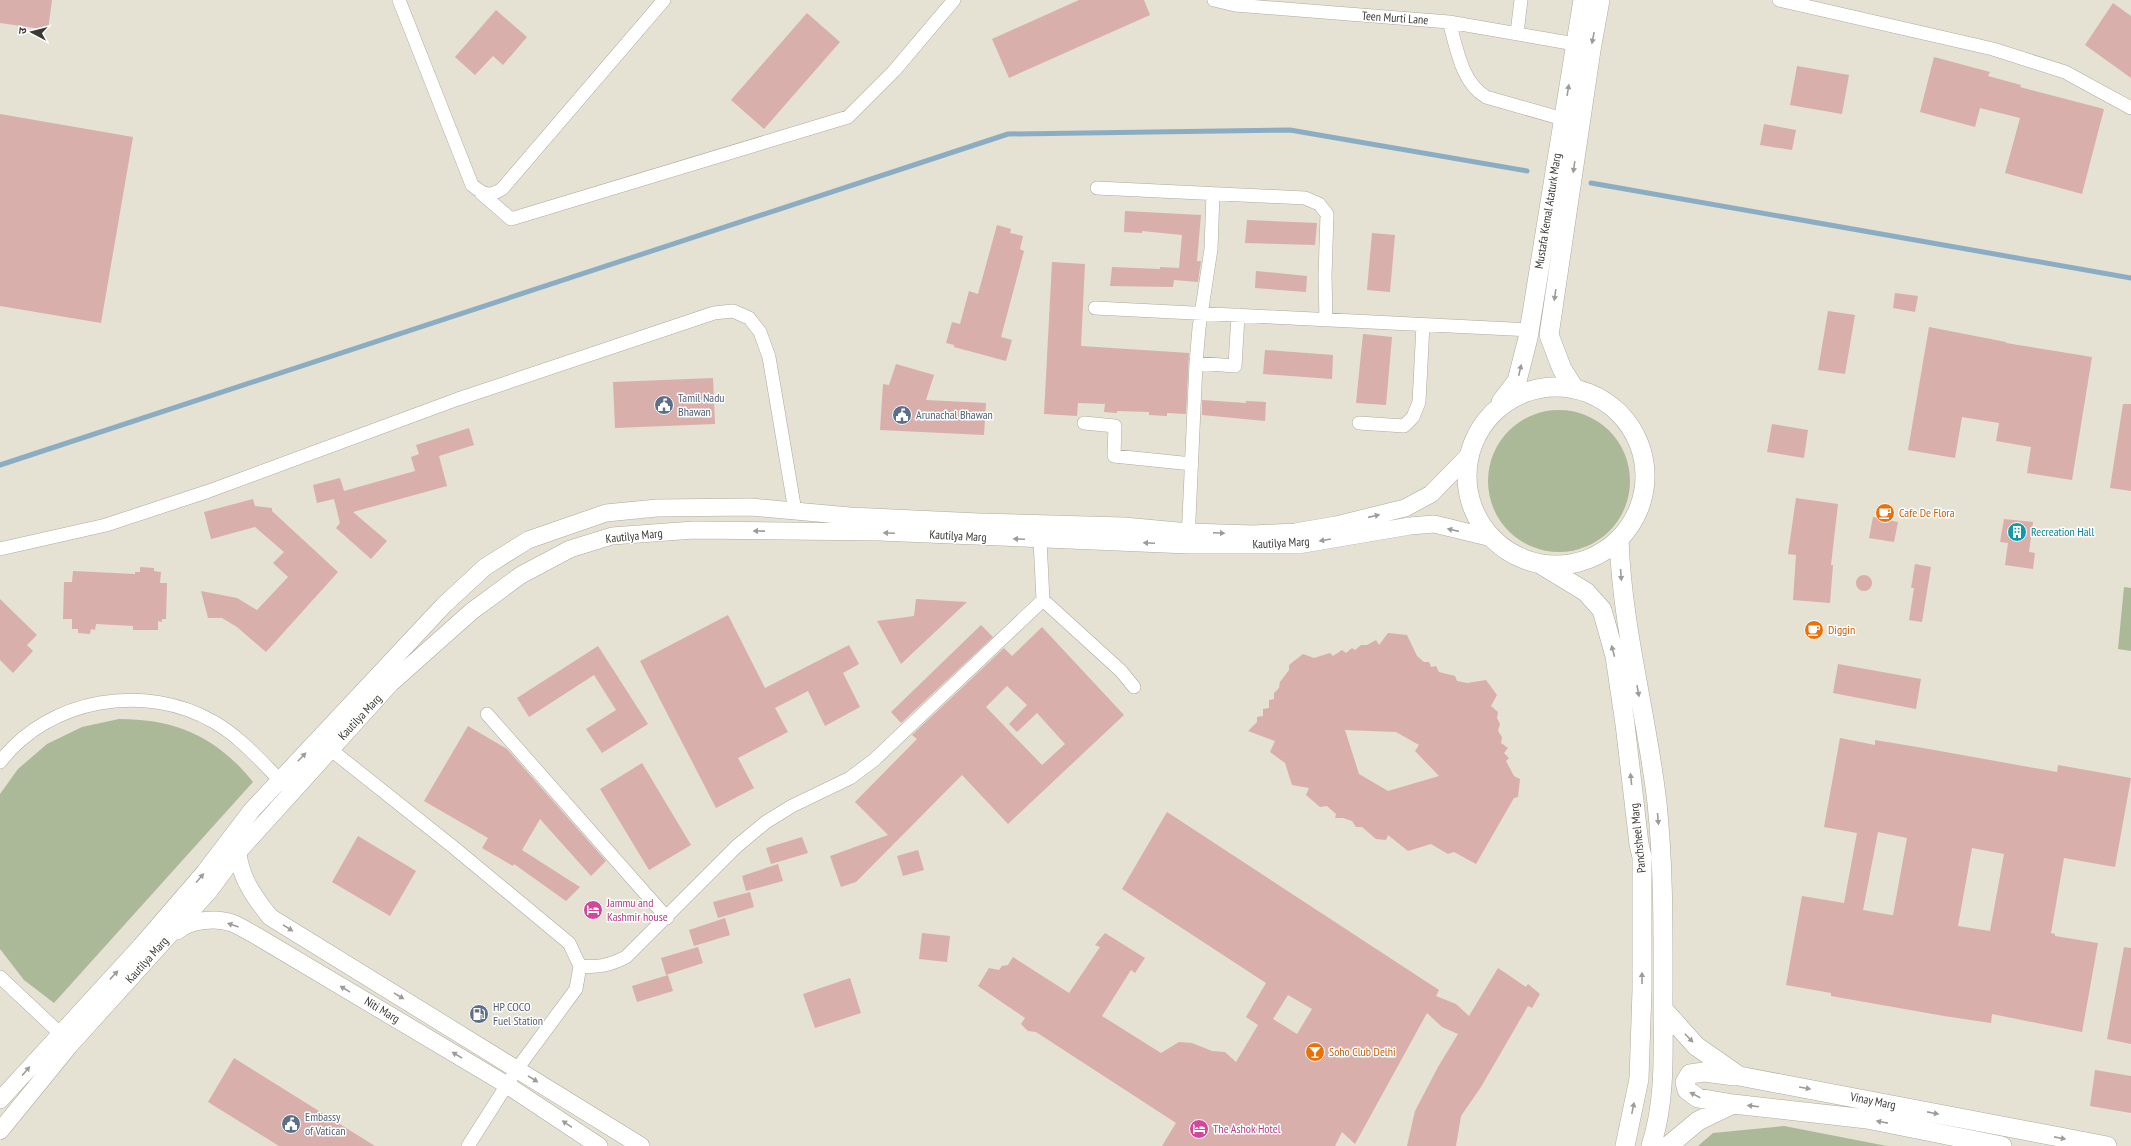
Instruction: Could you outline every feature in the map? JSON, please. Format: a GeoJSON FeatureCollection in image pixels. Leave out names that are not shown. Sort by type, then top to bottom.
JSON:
{"type":"FeatureCollection","features":[{"type":"Feature","properties":{"kind":"main road","name":"Mustafa Kemal Ataturk Marg"},"geometry":{"type":"LineString","coordinates":[[1540,564],[1514,555],[1492,538],[1475,514],[1467,485],[1469,455],[1478,433],[1517,381],[1529,330],[1583,0]]}},
{"type":"Feature","properties":{"kind":"main road","name":"Mustafa Kemal Ataturk Marg"},"geometry":{"type":"LineString","coordinates":[[1574,388],[1562,369],[1549,335],[1591,50],[1600,0]]}},
{"type":"Feature","properties":{"kind":"main road"},"geometry":{"type":"LineString","coordinates":[[1492,414],[1516,396],[1544,388],[1574,388],[1603,400],[1609,405],[1626,421],[1641,448],[1645,472],[1643,497],[1634,519],[1620,539],[1602,552],[1583,561],[1562,566],[1540,564]]}},
{"type":"Feature","properties":{"kind":"main road","name":"Panchsheel Marg"},"geometry":{"type":"LineString","coordinates":[[1620,539],[1621,576],[1628,635],[1657,802],[1664,885],[1664,1065],[1655,1133],[1651,1146]]}},
{"type":"Feature","properties":{"kind":"main road","name":"Panchsheel Marg"},"geometry":{"type":"LineString","coordinates":[[1540,564],[1586,592],[1602,610],[1615,656],[1624,716],[1639,844],[1642,857],[1642,990],[1639,1079],[1625,1146]]}},
{"type":"Feature","properties":{"kind":"main road","name":"Vinay Marg"},"geometry":{"type":"LineString","coordinates":[[1663,1009],[1696,1046],[1739,1076]]}},
{"type":"Feature","properties":{"kind":"main road","name":"Vinay Marg"},"geometry":{"type":"LineString","coordinates":[[2002,1146],[1867,1119],[1733,1104],[1698,1098],[1687,1090],[1685,1082],[1690,1074],[1704,1072],[1739,1076],[2108,1146]]}},
{"type":"Feature","properties":{"kind":"main road"},"geometry":{"type":"LineString","coordinates":[[1668,1146],[1698,1121],[1733,1104]]}},
{"type":"Feature","properties":{"kind":"street"},"geometry":{"type":"LineString","coordinates":[[399,0],[472,185],[511,219],[848,117],[894,71],[954,0]]}},
{"type":"Feature","properties":{"kind":"street"},"geometry":{"type":"LineString","coordinates":[[481,193],[493,194],[502,189],[664,0]]}},
{"type":"Feature","properties":{"kind":"street","name":"Teen Murti Lane"},"geometry":{"type":"LineString","coordinates":[[1214,0],[1235,5],[1449,22],[1575,44]]}},
{"type":"Feature","properties":{"kind":"street"},"geometry":{"type":"LineString","coordinates":[[1517,33],[1521,0]]}},
{"type":"Feature","properties":{"kind":"street"},"geometry":{"type":"LineString","coordinates":[[1779,0],[1993,49],[2065,72],[2131,108]]}},
{"type":"Feature","properties":{"kind":"street"},"geometry":{"type":"LineString","coordinates":[[1449,22],[1463,69],[1479,92],[1486,97],[1563,118]]}},
{"type":"Feature","properties":{"kind":"street"},"geometry":{"type":"LineString","coordinates":[[1096,188],[1305,198],[1319,204],[1327,214],[1325,276],[1326,320]]}},
{"type":"Feature","properties":{"kind":"street"},"geometry":{"type":"LineString","coordinates":[[1188,538],[1196,363],[1211,249],[1213,194]]}},
{"type":"Feature","properties":{"kind":"street"},"geometry":{"type":"LineString","coordinates":[[1095,308],[1529,330]]}},
{"type":"Feature","properties":{"kind":"street"},"geometry":{"type":"LineString","coordinates":[[0,549],[106,525],[217,488],[465,397],[714,312],[733,312],[749,318],[760,332],[769,357],[795,511]]}},
{"type":"Feature","properties":{"kind":"street"},"geometry":{"type":"LineString","coordinates":[[1196,363],[1235,366],[1238,315]]}},
{"type":"Feature","properties":{"kind":"street"},"geometry":{"type":"LineString","coordinates":[[1358,423],[1404,426],[1414,417],[1419,402],[1423,325]]}},
{"type":"Feature","properties":{"kind":"street"},"geometry":{"type":"LineString","coordinates":[[1084,423],[1116,426],[1114,456],[1192,464]]}},
{"type":"Feature","properties":{"kind":"street","name":"Kautilya Marg"},"geometry":{"type":"LineString","coordinates":[[0,1131],[65,1039],[204,873],[252,810],[286,786],[330,749],[390,684],[472,611],[521,575],[570,549],[612,536],[710,530],[879,532],[1040,540],[1188,538],[1295,532],[1336,525],[1405,508],[1431,494],[1469,455]]}},
{"type":"Feature","properties":{"kind":"street","name":"Kautilya Marg"},"geometry":{"type":"LineString","coordinates":[[0,1100],[158,948],[210,890],[286,786],[444,605],[485,567],[528,540],[606,513],[657,508],[751,507],[850,516],[970,522],[1124,526],[1188,538],[1298,545],[1410,526],[1434,524],[1492,538]]}},
{"type":"Feature","properties":{"kind":"street"},"geometry":{"type":"LineString","coordinates":[[1040,540],[1043,600],[1121,672],[1134,687]]}},
{"type":"Feature","properties":{"kind":"street"},"geometry":{"type":"LineString","coordinates":[[580,966],[609,966],[626,958],[737,846],[766,822],[792,806],[850,778],[874,760],[1043,600]]}},
{"type":"Feature","properties":{"kind":"street"},"geometry":{"type":"LineString","coordinates":[[0,762],[18,743],[52,719],[92,704],[133,699],[175,706],[214,721],[247,747],[286,786]]}},
{"type":"Feature","properties":{"kind":"street"},"geometry":{"type":"LineString","coordinates":[[486,714],[667,918]]}},
{"type":"Feature","properties":{"kind":"street"},"geometry":{"type":"LineString","coordinates":[[330,749],[452,846],[569,943],[580,966],[576,989],[516,1069],[468,1146]]}},
{"type":"Feature","properties":{"kind":"street","name":"Niti Marg"},"geometry":{"type":"LineString","coordinates":[[238,852],[239,861],[251,893],[270,917],[640,1146]]}},
{"type":"Feature","properties":{"kind":"street","name":"Niti Marg"},"geometry":{"type":"LineString","coordinates":[[158,948],[181,927],[204,920],[230,923],[280,948],[302,963],[507,1084],[599,1146]]}},
{"type":"Feature","properties":{"kind":"street"},"geometry":{"type":"LineString","coordinates":[[0,977],[65,1039]]}},
{"type":"Feature","properties":{"kind":"green space"},"geometry":{"type":"Polygon","coordinates":[[[1552,410],[1566,410],[1580,413],[1592,418],[1604,426],[1614,436],[1625,454],[1629,467],[1629,495],[1625,508],[1614,526],[1604,536],[1592,544],[1580,549],[1566,552],[1552,552],[1538,549],[1526,544],[1514,536],[1504,526],[1496,514],[1491,502],[1488,488],[1488,474],[1491,460],[1496,448],[1504,436],[1514,426],[1526,418],[1538,413],[1552,410]]]}},
{"type":"Feature","properties":{"kind":"green space"},"geometry":{"type":"Polygon","coordinates":[[[2124,587],[2131,588],[2131,651],[2118,649],[2124,587]]]}},
{"type":"Feature","properties":{"kind":"green space"},"geometry":{"type":"Polygon","coordinates":[[[119,719],[159,723],[177,727],[194,734],[210,742],[225,753],[253,782],[54,1003],[24,980],[0,949],[0,794],[18,769],[47,744],[82,727],[119,719]]]}},
{"type":"Feature","properties":{"kind":"green space"},"geometry":{"type":"Polygon","coordinates":[[[1784,1126],[1887,1146],[1698,1146],[1713,1133],[1784,1126]]]}},
{"type":"Feature","properties":{"kind":"building"},"geometry":{"type":"Polygon","coordinates":[[[0,0],[52,0],[48,30],[0,23],[0,0]]]}},
{"type":"Feature","properties":{"kind":"building"},"geometry":{"type":"Polygon","coordinates":[[[1079,0],[1144,0],[1150,15],[1009,78],[992,39],[1079,0]]]}},
{"type":"Feature","properties":{"kind":"building"},"geometry":{"type":"Polygon","coordinates":[[[2113,3],[2131,16],[2131,78],[2085,45],[2113,3]]]}},
{"type":"Feature","properties":{"kind":"building"},"geometry":{"type":"Polygon","coordinates":[[[496,10],[527,37],[503,65],[493,56],[475,75],[455,57],[496,10]]]}},
{"type":"Feature","properties":{"kind":"building"},"geometry":{"type":"Polygon","coordinates":[[[807,13],[840,42],[764,129],[731,100],[807,13]]]}},
{"type":"Feature","properties":{"kind":"building"},"geometry":{"type":"Polygon","coordinates":[[[1934,57],[1990,72],[1988,76],[2021,85],[2020,87],[2104,109],[2082,194],[2005,173],[2020,118],[1980,108],[1975,127],[1920,112],[1934,57]]]}},
{"type":"Feature","properties":{"kind":"building"},"geometry":{"type":"Polygon","coordinates":[[[1797,66],[1849,75],[1842,114],[1790,105],[1797,66]]]}},
{"type":"Feature","properties":{"kind":"building"},"geometry":{"type":"Polygon","coordinates":[[[0,114],[133,137],[101,323],[0,306],[0,114]]]}},
{"type":"Feature","properties":{"kind":"building"},"geometry":{"type":"Polygon","coordinates":[[[1764,124],[1796,130],[1792,150],[1760,145],[1764,124]]]}},
{"type":"Feature","properties":{"kind":"building"},"geometry":{"type":"Polygon","coordinates":[[[1125,211],[1201,215],[1197,261],[1201,261],[1198,282],[1174,280],[1173,287],[1110,286],[1112,267],[1160,269],[1160,267],[1179,268],[1182,235],[1142,231],[1142,233],[1124,232],[1125,211]]]}},
{"type":"Feature","properties":{"kind":"building"},"geometry":{"type":"Polygon","coordinates":[[[1247,220],[1317,223],[1315,245],[1245,243],[1247,220]]]}},
{"type":"Feature","properties":{"kind":"building"},"geometry":{"type":"Polygon","coordinates":[[[997,225],[1011,229],[1010,233],[1023,236],[1020,249],[1024,251],[1001,337],[1012,340],[1006,361],[954,347],[954,345],[946,343],[952,322],[960,324],[969,291],[978,294],[997,225]]]}},
{"type":"Feature","properties":{"kind":"building"},"geometry":{"type":"Polygon","coordinates":[[[1372,233],[1395,235],[1390,292],[1367,290],[1372,233]]]}},
{"type":"Feature","properties":{"kind":"building"},"geometry":{"type":"Polygon","coordinates":[[[1052,262],[1085,264],[1081,346],[1189,353],[1186,414],[1167,413],[1167,416],[1149,415],[1149,412],[1104,412],[1105,404],[1078,403],[1077,416],[1044,414],[1052,262]]]}},
{"type":"Feature","properties":{"kind":"building"},"geometry":{"type":"Polygon","coordinates":[[[1256,271],[1307,276],[1306,292],[1255,288],[1256,271]]]}},
{"type":"Feature","properties":{"kind":"building"},"geometry":{"type":"Polygon","coordinates":[[[1895,293],[1918,296],[1915,312],[1893,308],[1895,293]]]}},
{"type":"Feature","properties":{"kind":"building"},"geometry":{"type":"Polygon","coordinates":[[[1828,311],[1855,315],[1845,374],[1818,370],[1828,311]]]}},
{"type":"Feature","properties":{"kind":"building"},"geometry":{"type":"Polygon","coordinates":[[[1929,327],[2006,343],[2092,357],[2072,480],[2027,473],[2031,447],[1996,441],[1999,423],[1962,417],[1955,458],[1908,450],[1929,327]]]}},
{"type":"Feature","properties":{"kind":"building"},"geometry":{"type":"Polygon","coordinates":[[[1363,334],[1392,337],[1386,405],[1356,403],[1363,334]]]}},
{"type":"Feature","properties":{"kind":"building"},"geometry":{"type":"Polygon","coordinates":[[[1265,350],[1333,355],[1332,379],[1263,374],[1265,350]]]}},
{"type":"Feature","properties":{"kind":"building"},"geometry":{"type":"Polygon","coordinates":[[[896,364],[934,375],[926,400],[986,403],[984,435],[880,430],[883,384],[889,385],[896,364]]]}},
{"type":"Feature","properties":{"kind":"building"},"geometry":{"type":"Polygon","coordinates":[[[713,378],[715,424],[615,428],[613,382],[713,378]]]}},
{"type":"Feature","properties":{"kind":"building"},"geometry":{"type":"Polygon","coordinates":[[[1202,400],[1246,403],[1246,401],[1266,402],[1265,421],[1202,415],[1202,400]]]}},
{"type":"Feature","properties":{"kind":"building"},"geometry":{"type":"Polygon","coordinates":[[[2123,404],[2131,404],[2131,491],[2110,488],[2123,404]]]}},
{"type":"Feature","properties":{"kind":"building"},"geometry":{"type":"Polygon","coordinates":[[[1772,424],[1808,430],[1804,458],[1767,452],[1772,424]]]}},
{"type":"Feature","properties":{"kind":"building"},"geometry":{"type":"Polygon","coordinates":[[[469,428],[474,445],[439,456],[447,486],[353,512],[387,541],[371,559],[336,528],[340,523],[334,499],[317,503],[313,485],[340,478],[344,491],[415,471],[411,457],[419,454],[416,445],[469,428]]]}},
{"type":"Feature","properties":{"kind":"building"},"geometry":{"type":"Polygon","coordinates":[[[1796,498],[1838,504],[1831,565],[1833,565],[1830,603],[1793,600],[1796,555],[1788,554],[1796,498]]]}},
{"type":"Feature","properties":{"kind":"building"},"geometry":{"type":"Polygon","coordinates":[[[253,499],[255,506],[272,508],[272,511],[338,572],[266,652],[237,627],[222,618],[208,618],[201,591],[237,598],[257,610],[288,577],[273,563],[284,552],[255,527],[211,539],[204,512],[253,499]]]}},
{"type":"Feature","properties":{"kind":"building"},"geometry":{"type":"Polygon","coordinates":[[[1873,517],[1898,522],[1894,542],[1869,538],[1873,517]]]}},
{"type":"Feature","properties":{"kind":"building"},"geometry":{"type":"Polygon","coordinates":[[[2004,519],[2033,522],[2029,552],[2035,553],[2033,569],[2005,565],[2008,543],[2000,542],[2004,519]]]}},
{"type":"Feature","properties":{"kind":"building"},"geometry":{"type":"Polygon","coordinates":[[[1915,564],[1931,567],[1922,622],[1909,620],[1914,588],[1911,588],[1915,564]]]}},
{"type":"Feature","properties":{"kind":"building"},"geometry":{"type":"Polygon","coordinates":[[[140,567],[154,568],[154,571],[161,572],[160,583],[167,583],[166,619],[162,619],[162,622],[158,621],[158,630],[133,630],[133,626],[96,624],[95,630],[91,629],[90,634],[78,633],[78,629],[72,629],[72,619],[63,619],[64,582],[72,582],[73,571],[135,574],[135,572],[140,572],[140,567]]]}},
{"type":"Feature","properties":{"kind":"building"},"geometry":{"type":"Polygon","coordinates":[[[1861,575],[1867,575],[1872,580],[1870,589],[1867,591],[1861,591],[1856,586],[1856,580],[1861,575]]]}},
{"type":"Feature","properties":{"kind":"building"},"geometry":{"type":"Polygon","coordinates":[[[0,599],[37,635],[27,645],[33,651],[13,673],[0,660],[0,599]]]}},
{"type":"Feature","properties":{"kind":"building"},"geometry":{"type":"Polygon","coordinates":[[[916,599],[967,602],[901,664],[877,621],[914,616],[916,599]]]}},
{"type":"Feature","properties":{"kind":"building"},"geometry":{"type":"Polygon","coordinates":[[[728,615],[765,688],[849,645],[859,664],[843,673],[860,707],[825,726],[808,691],[775,708],[788,732],[738,758],[754,788],[716,808],[640,661],[728,615]]]}},
{"type":"Feature","properties":{"kind":"building"},"geometry":{"type":"Polygon","coordinates":[[[981,625],[993,637],[901,723],[891,712],[981,625]]]}},
{"type":"Feature","properties":{"kind":"building"},"geometry":{"type":"Polygon","coordinates":[[[1042,627],[1124,715],[1008,824],[962,775],[856,882],[841,887],[830,856],[888,835],[855,802],[917,739],[912,735],[1004,648],[1012,656],[1042,627]],[[1007,686],[986,707],[1042,765],[1065,744],[1037,713],[1017,732],[1009,724],[1027,705],[1007,686]]]}},
{"type":"Feature","properties":{"kind":"building"},"geometry":{"type":"Polygon","coordinates":[[[1388,633],[1407,635],[1417,656],[1424,662],[1429,662],[1431,667],[1436,666],[1439,672],[1455,676],[1457,681],[1467,683],[1486,680],[1497,695],[1491,706],[1498,712],[1497,718],[1500,724],[1498,731],[1502,737],[1501,743],[1508,748],[1504,753],[1509,758],[1506,761],[1514,776],[1520,779],[1518,797],[1514,798],[1476,864],[1454,852],[1448,854],[1431,844],[1408,851],[1388,835],[1386,840],[1376,839],[1362,827],[1356,827],[1352,821],[1343,818],[1335,818],[1336,814],[1327,806],[1320,807],[1306,795],[1309,788],[1292,785],[1285,763],[1270,752],[1275,741],[1248,731],[1257,722],[1257,717],[1263,716],[1263,709],[1269,708],[1269,700],[1274,699],[1274,693],[1279,688],[1280,682],[1289,670],[1289,665],[1303,654],[1314,658],[1330,653],[1333,656],[1342,650],[1346,653],[1352,648],[1355,650],[1361,645],[1367,645],[1376,640],[1379,645],[1388,633]],[[1345,730],[1359,774],[1388,791],[1439,776],[1415,751],[1419,745],[1396,732],[1345,730]]]}},
{"type":"Feature","properties":{"kind":"building"},"geometry":{"type":"Polygon","coordinates":[[[598,646],[648,724],[602,753],[586,729],[616,710],[594,675],[529,717],[517,698],[598,646]]]}},
{"type":"Feature","properties":{"kind":"building"},"geometry":{"type":"Polygon","coordinates":[[[1838,664],[1921,679],[1916,709],[1833,693],[1838,664]]]}},
{"type":"Feature","properties":{"kind":"building"},"geometry":{"type":"Polygon","coordinates":[[[468,726],[507,749],[606,861],[591,876],[540,819],[522,850],[580,887],[566,901],[514,864],[513,866],[482,848],[488,838],[424,801],[468,726]]]}},
{"type":"Feature","properties":{"kind":"building"},"geometry":{"type":"Polygon","coordinates":[[[1840,738],[1875,745],[1875,740],[2057,772],[2058,765],[2131,778],[2115,867],[2064,858],[2051,933],[2055,934],[2055,936],[2098,943],[2082,1032],[1992,1014],[1991,1023],[1944,1016],[1831,996],[1831,993],[1786,985],[1802,896],[1844,903],[1857,833],[1824,827],[1840,738]],[[1878,832],[1863,910],[1893,915],[1907,838],[1878,832]],[[1972,848],[1958,926],[1990,931],[2004,854],[1972,848]]]}},
{"type":"Feature","properties":{"kind":"building"},"geometry":{"type":"Polygon","coordinates":[[[642,763],[691,845],[649,870],[600,789],[642,763]]]}},
{"type":"Feature","properties":{"kind":"building"},"geometry":{"type":"Polygon","coordinates":[[[1167,812],[1439,990],[1436,996],[1456,1004],[1469,1016],[1498,968],[1526,987],[1528,984],[1540,994],[1532,1008],[1528,1006],[1481,1087],[1461,1116],[1456,1146],[1407,1146],[1415,1111],[1438,1067],[1458,1034],[1442,1027],[1427,1013],[1355,1144],[1342,1132],[1335,1146],[1162,1146],[1176,1123],[1036,1032],[1028,1031],[1021,1024],[1025,1018],[978,986],[989,968],[999,970],[1002,966],[1008,965],[1013,957],[1069,993],[1100,947],[1095,945],[1105,933],[1145,958],[1135,973],[1131,970],[1102,1016],[1161,1053],[1179,1042],[1192,1043],[1212,1051],[1225,1052],[1236,1062],[1258,1025],[1246,1017],[1266,983],[1122,889],[1167,812]],[[1288,995],[1273,1019],[1297,1034],[1312,1009],[1288,995]]]}},
{"type":"Feature","properties":{"kind":"building"},"geometry":{"type":"Polygon","coordinates":[[[358,836],[416,871],[390,916],[332,882],[358,836]]]}},
{"type":"Feature","properties":{"kind":"building"},"geometry":{"type":"Polygon","coordinates":[[[802,837],[808,853],[771,864],[766,848],[802,837]]]}},
{"type":"Feature","properties":{"kind":"building"},"geometry":{"type":"Polygon","coordinates":[[[918,850],[924,870],[903,876],[897,856],[918,850]]]}},
{"type":"Feature","properties":{"kind":"building"},"geometry":{"type":"Polygon","coordinates":[[[778,864],[783,881],[746,891],[742,876],[778,864]]]}},
{"type":"Feature","properties":{"kind":"building"},"geometry":{"type":"Polygon","coordinates":[[[750,892],[754,907],[718,918],[713,902],[750,892]]]}},
{"type":"Feature","properties":{"kind":"building"},"geometry":{"type":"Polygon","coordinates":[[[725,918],[730,935],[694,946],[689,930],[725,918]]]}},
{"type":"Feature","properties":{"kind":"building"},"geometry":{"type":"Polygon","coordinates":[[[922,933],[950,936],[947,962],[919,959],[922,933]]]}},
{"type":"Feature","properties":{"kind":"building"},"geometry":{"type":"Polygon","coordinates":[[[698,947],[703,963],[666,975],[661,958],[698,947]]]}},
{"type":"Feature","properties":{"kind":"building"},"geometry":{"type":"Polygon","coordinates":[[[2124,947],[2131,948],[2131,1044],[2107,1039],[2124,947]]]}},
{"type":"Feature","properties":{"kind":"building"},"geometry":{"type":"Polygon","coordinates":[[[668,975],[673,991],[637,1002],[632,986],[668,975]]]}},
{"type":"Feature","properties":{"kind":"building"},"geometry":{"type":"Polygon","coordinates":[[[850,978],[861,1013],[815,1028],[803,994],[850,978]]]}},
{"type":"Feature","properties":{"kind":"building","name":"Embassy of Vatican"},"geometry":{"type":"Polygon","coordinates":[[[234,1058],[375,1146],[279,1146],[208,1102],[234,1058]]]}},
{"type":"Feature","properties":{"kind":"building"},"geometry":{"type":"Polygon","coordinates":[[[2095,1070],[2131,1076],[2131,1113],[2090,1106],[2095,1070]]]}},
{"type":"Feature","properties":{"kind":"waterway"},"geometry":{"type":"LineString","coordinates":[[0,465],[1008,134],[1290,130],[1527,171]]}},
{"type":"Feature","properties":{"kind":"waterway"},"geometry":{"type":"LineString","coordinates":[[1591,183],[2131,278]]}},
{"type":"Feature","properties":{"kind":"place","name":"Tamil Nadu Bhawan"},"geometry":{"type":"Point","coordinates":[664,405]}},
{"type":"Feature","properties":{"kind":"place","name":"Arunachal Bhawan"},"geometry":{"type":"Point","coordinates":[902,415]}},
{"type":"Feature","properties":{"kind":"place","name":"Cafe De Flora"},"geometry":{"type":"Point","coordinates":[1885,513]}},
{"type":"Feature","properties":{"kind":"place","name":"Recreation Hall"},"geometry":{"type":"Point","coordinates":[2017,532]}},
{"type":"Feature","properties":{"kind":"place","name":"Diggin"},"geometry":{"type":"Point","coordinates":[1814,630]}},
{"type":"Feature","properties":{"kind":"place","name":"Jammu and Kashmir house"},"geometry":{"type":"Point","coordinates":[593,910]}},
{"type":"Feature","properties":{"kind":"place","name":"HP COCO Fuel Station"},"geometry":{"type":"Point","coordinates":[479,1014]}},
{"type":"Feature","properties":{"kind":"place","name":"Soho Club Delhi"},"geometry":{"type":"Point","coordinates":[1315,1052]}},
{"type":"Feature","properties":{"kind":"place","name":"Embassy of Vatican"},"geometry":{"type":"Point","coordinates":[291,1124]}},
{"type":"Feature","properties":{"kind":"place","name":"The Ashok Hotel"},"geometry":{"type":"Point","coordinates":[1199,1129]}}]}
